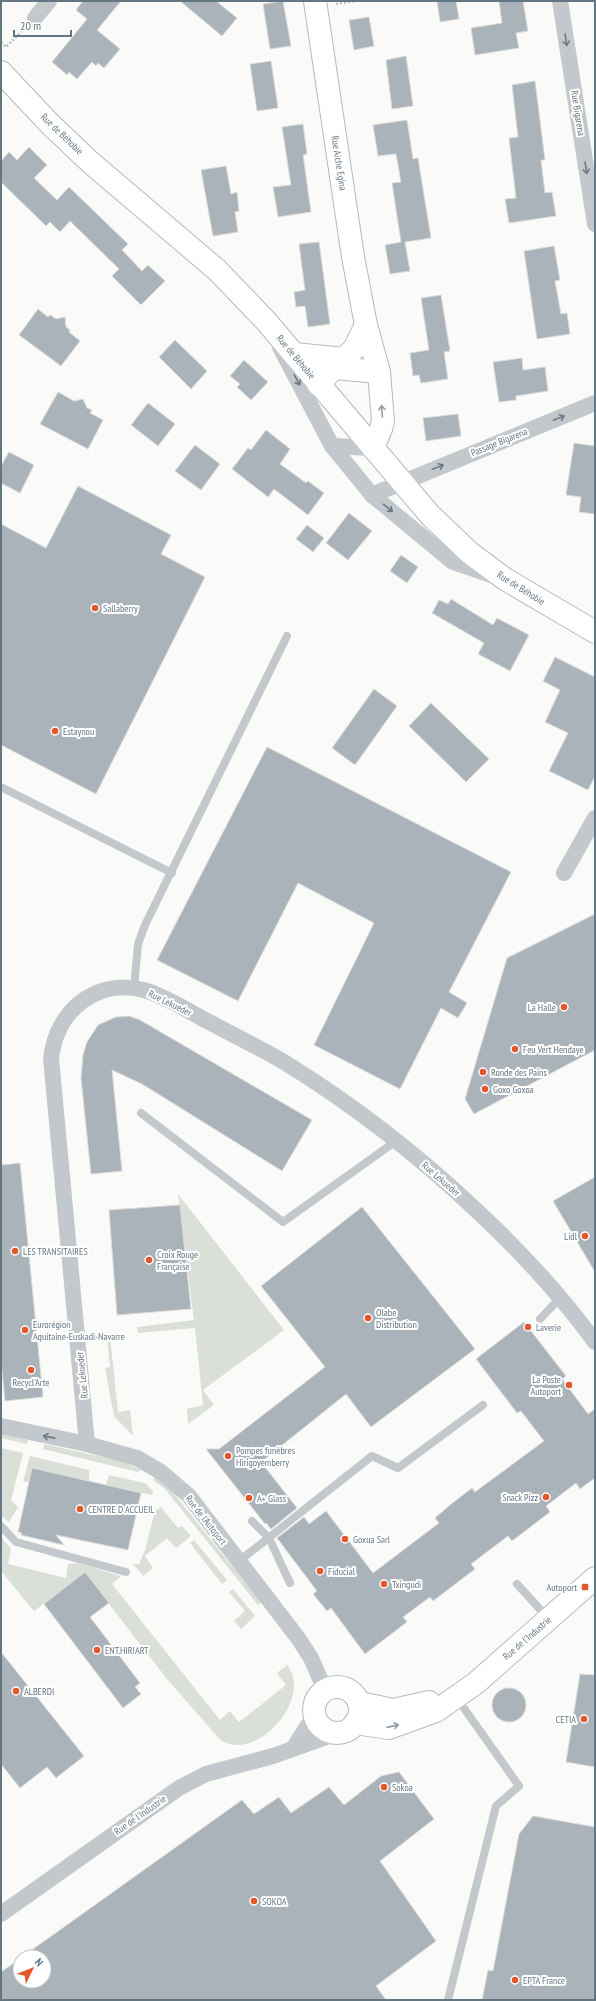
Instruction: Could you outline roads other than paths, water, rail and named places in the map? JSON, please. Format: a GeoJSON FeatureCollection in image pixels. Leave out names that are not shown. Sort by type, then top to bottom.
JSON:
{"type":"FeatureCollection","features":[{"type":"Feature","properties":{"kind":"street"},"geometry":{"type":"LineString","coordinates":[[35,18],[49,1]]}},
{"type":"Feature","properties":{"kind":"street","name":"Rue Aiche Egina"},"geometry":{"type":"LineString","coordinates":[[315,1],[339,164],[366,325],[379,372],[383,420],[373,448]]}},
{"type":"Feature","properties":{"kind":"street","name":"Rue Bigarena"},"geometry":{"type":"LineString","coordinates":[[560,1],[595,224]]}},
{"type":"Feature","properties":{"kind":"street","name":"Rue de Béhobie"},"geometry":{"type":"LineString","coordinates":[[1,72],[50,124],[90,162],[217,270],[266,321],[430,515],[459,542],[504,579],[595,632]]}},
{"type":"Feature","properties":{"kind":"street"},"geometry":{"type":"LineString","coordinates":[[266,321],[332,446],[372,495],[453,562],[504,579]]}},
{"type":"Feature","properties":{"kind":"street"},"geometry":{"type":"LineString","coordinates":[[314,411],[318,384],[354,349],[366,325]]}},
{"type":"Feature","properties":{"kind":"street"},"geometry":{"type":"LineString","coordinates":[[294,354],[379,372]]}},
{"type":"Feature","properties":{"kind":"street","name":"Passage Bigarena"},"geometry":{"type":"LineString","coordinates":[[372,495],[402,481],[595,404]]}},
{"type":"Feature","properties":{"kind":"street"},"geometry":{"type":"LineString","coordinates":[[332,446],[373,448]]}},
{"type":"Feature","properties":{"kind":"street"},"geometry":{"type":"LineString","coordinates":[[564,873],[595,818]]}},
{"type":"Feature","properties":{"kind":"street","name":"Rue Lekueder"},"geometry":{"type":"LineString","coordinates":[[87,1444],[51,1058],[53,1043],[68,1015],[79,1003],[92,995],[108,989],[121,987],[145,990],[174,1004],[284,1063],[345,1104],[396,1141],[476,1209],[560,1298],[595,1342]]}},
{"type":"Feature","properties":{"kind":"street","name":"Rue de l'Autoport"},"geometry":{"type":"LineString","coordinates":[[1,1426],[87,1444],[137,1458],[161,1472],[189,1496],[238,1562],[298,1638],[311,1658],[326,1690]]}},
{"type":"Feature","properties":{"kind":"street","name":"Rue de l'Industrie"},"geometry":{"type":"LineString","coordinates":[[1,1914],[179,1788],[206,1774],[273,1756],[294,1747],[344,1732],[357,1713],[393,1710],[456,1696],[476,1683],[595,1578]]}},
{"type":"Feature","properties":{"kind":"street"},"geometry":{"type":"LineString","coordinates":[[294,1747],[314,1716],[314,1707],[326,1690],[340,1687],[347,1689],[357,1713]]}},
{"type":"Feature","properties":{"kind":"street"},"geometry":{"type":"LineString","coordinates":[[314,1716],[325,1730],[336,1734]]}},
{"type":"Feature","properties":{"kind":"lane"},"geometry":{"type":"LineString","coordinates":[[134,989],[138,944],[145,925],[287,636]]}},
{"type":"Feature","properties":{"kind":"lane"},"geometry":{"type":"LineString","coordinates":[[1,787],[172,872]]}},
{"type":"Feature","properties":{"kind":"lane"},"geometry":{"type":"LineString","coordinates":[[140,1113],[283,1222],[396,1141]]}},
{"type":"Feature","properties":{"kind":"lane"},"geometry":{"type":"LineString","coordinates":[[540,1318],[560,1298]]}},
{"type":"Feature","properties":{"kind":"lane"},"geometry":{"type":"LineString","coordinates":[[238,1562],[372,1456],[398,1468],[483,1405]]}},
{"type":"Feature","properties":{"kind":"lane"},"geometry":{"type":"LineString","coordinates":[[252,1521],[269,1538],[290,1583]]}},
{"type":"Feature","properties":{"kind":"lane"},"geometry":{"type":"LineString","coordinates":[[1,1526],[16,1542],[126,1572]]}},
{"type":"Feature","properties":{"kind":"lane"},"geometry":{"type":"LineString","coordinates":[[517,1584],[549,1619]]}},
{"type":"Feature","properties":{"kind":"lane"},"geometry":{"type":"LineString","coordinates":[[448,2000],[496,1806],[519,1786],[456,1696]]}},
{"type":"Feature","properties":{"kind":"place","name":"Sallaberry"},"geometry":{"type":"Point","coordinates":[95,608]}},
{"type":"Feature","properties":{"kind":"place","name":"Estaynou"},"geometry":{"type":"Point","coordinates":[55,731]}},
{"type":"Feature","properties":{"kind":"place","name":"La Halle"},"geometry":{"type":"Point","coordinates":[564,1007]}},
{"type":"Feature","properties":{"kind":"place","name":"Feu Vert Hendaye"},"geometry":{"type":"Point","coordinates":[515,1049]}},
{"type":"Feature","properties":{"kind":"place","name":"Ronde des Pains"},"geometry":{"type":"Point","coordinates":[483,1072]}},
{"type":"Feature","properties":{"kind":"place","name":"Goxo Goxoa"},"geometry":{"type":"Point","coordinates":[485,1089]}},
{"type":"Feature","properties":{"kind":"place","name":"Lidl"},"geometry":{"type":"Point","coordinates":[585,1236]}},
{"type":"Feature","properties":{"kind":"place","name":"LES TRANSITAIRES"},"geometry":{"type":"Point","coordinates":[15,1251]}},
{"type":"Feature","properties":{"kind":"place","name":"Croix Rouge Française"},"geometry":{"type":"Point","coordinates":[149,1260]}},
{"type":"Feature","properties":{"kind":"place","name":"Olabe Distribution"},"geometry":{"type":"Point","coordinates":[368,1318]}},
{"type":"Feature","properties":{"kind":"place","name":"Laverie"},"geometry":{"type":"Point","coordinates":[528,1327]}},
{"type":"Feature","properties":{"kind":"place","name":"Eurorégion Aquitaine-Euskadi-Navarre"},"geometry":{"type":"Point","coordinates":[25,1330]}},
{"type":"Feature","properties":{"kind":"place","name":"Recycl'Arte"},"geometry":{"type":"Point","coordinates":[31,1370]}},
{"type":"Feature","properties":{"kind":"place","name":"La Poste Autoport"},"geometry":{"type":"Point","coordinates":[569,1385]}},
{"type":"Feature","properties":{"kind":"place","name":"Pompes funèbres Hirigoyemberry"},"geometry":{"type":"Point","coordinates":[228,1456]}},
{"type":"Feature","properties":{"kind":"place","name":"Snack Pizz"},"geometry":{"type":"Point","coordinates":[546,1497]}},
{"type":"Feature","properties":{"kind":"place","name":"A+ Glass"},"geometry":{"type":"Point","coordinates":[249,1498]}},
{"type":"Feature","properties":{"kind":"place","name":"CENTRE D ACCUEIL"},"geometry":{"type":"Point","coordinates":[80,1509]}},
{"type":"Feature","properties":{"kind":"place","name":"Goxua Sarl"},"geometry":{"type":"Point","coordinates":[345,1539]}},
{"type":"Feature","properties":{"kind":"place","name":"Fiducial"},"geometry":{"type":"Point","coordinates":[320,1571]}},
{"type":"Feature","properties":{"kind":"place","name":"Txingudi"},"geometry":{"type":"Point","coordinates":[384,1584]}},
{"type":"Feature","properties":{"kind":"place","name":"Autoport"},"geometry":{"type":"Point","coordinates":[585,1587]}},
{"type":"Feature","properties":{"kind":"place","name":"ENT.HIRIART"},"geometry":{"type":"Point","coordinates":[97,1650]}},
{"type":"Feature","properties":{"kind":"place","name":"ALBERDI"},"geometry":{"type":"Point","coordinates":[16,1691]}},
{"type":"Feature","properties":{"kind":"place","name":"CETIA"},"geometry":{"type":"Point","coordinates":[584,1719]}},
{"type":"Feature","properties":{"kind":"place","name":"Sokoa"},"geometry":{"type":"Point","coordinates":[384,1787]}},
{"type":"Feature","properties":{"kind":"place","name":"SOKOA"},"geometry":{"type":"Point","coordinates":[254,1901]}},
{"type":"Feature","properties":{"kind":"place","name":"EPTA France"},"geometry":{"type":"Point","coordinates":[515,1980]}}]}
